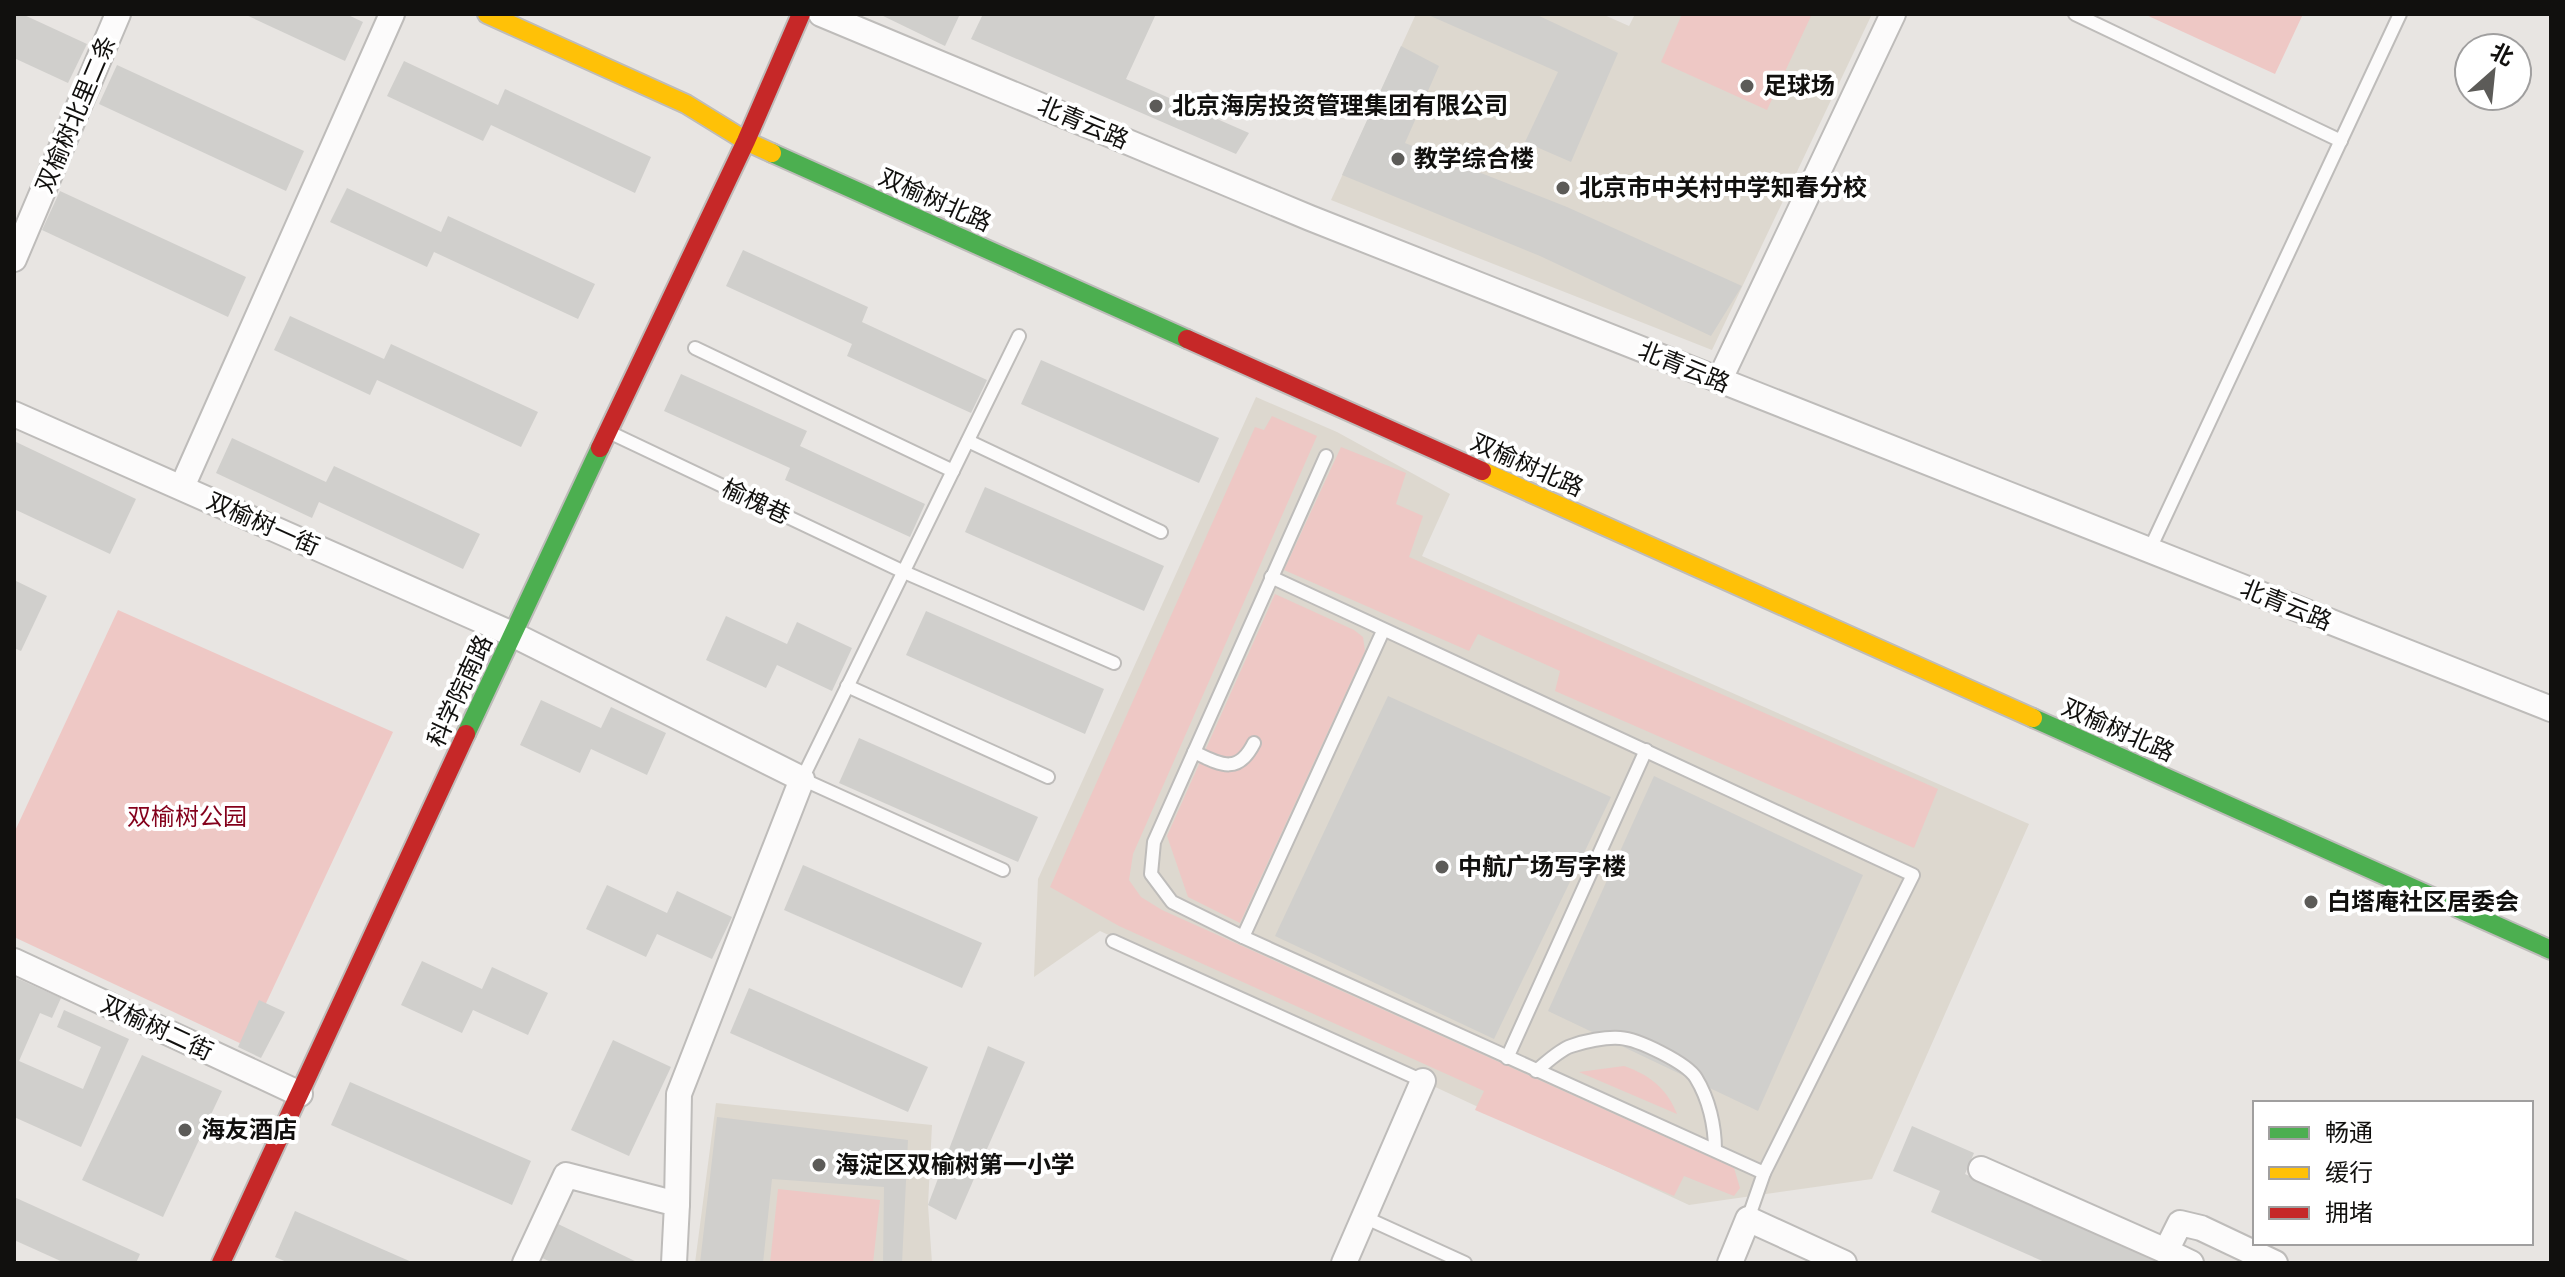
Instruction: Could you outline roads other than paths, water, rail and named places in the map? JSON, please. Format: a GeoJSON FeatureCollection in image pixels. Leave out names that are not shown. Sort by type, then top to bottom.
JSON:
{"type":"FeatureCollection","features":[{"type":"Feature","properties":{"kind":"street","name":"双榆树北里二条"},"geometry":{"type":"LineString","coordinates":[[14,259],[118,14]]}},
{"type":"Feature","properties":{"kind":"street"},"geometry":{"type":"LineString","coordinates":[[182,487],[392,14]]}},
{"type":"Feature","properties":{"kind":"street","name":"双榆树北路"},"geometry":{"type":"LineString","coordinates":[[487,14],[686,104],[746,141],[2551,950]]}},
{"type":"Feature","properties":{"kind":"street","name":"科学院南路"},"geometry":{"type":"LineString","coordinates":[[221,1263],[512,634],[746,141],[801,14]]}},
{"type":"Feature","properties":{"kind":"street","name":"北青云路"},"geometry":{"type":"LineString","coordinates":[[821,14],[1324,224],[2551,709]]}},
{"type":"Feature","properties":{"kind":"street"},"geometry":{"type":"LineString","coordinates":[[1719,381],[1893,14]]}},
{"type":"Feature","properties":{"kind":"street","name":"科学院南路"},"geometry":{"type":"LineString","coordinates":[[746,141],[749,86]]}},
{"type":"Feature","properties":{"kind":"street","name":"双榆树一街"},"geometry":{"type":"LineString","coordinates":[[14,414],[512,634],[802,779]]}},
{"type":"Feature","properties":{"kind":"street"},"geometry":{"type":"LineString","coordinates":[[674,1263],[679,1094],[802,779]]}},
{"type":"Feature","properties":{"kind":"street","name":"双榆树二街"},"geometry":{"type":"LineString","coordinates":[[14,961],[300,1094]]}},
{"type":"Feature","properties":{"kind":"street"},"geometry":{"type":"LineString","coordinates":[[1344,1263],[1423,1081]]}},
{"type":"Feature","properties":{"kind":"street"},"geometry":{"type":"LineString","coordinates":[[1981,1169],[2191,1263]]}},
{"type":"Feature","properties":{"kind":"street"},"geometry":{"type":"LineString","coordinates":[[525,1263],[566,1175],[677,1204]]}},
{"type":"Feature","properties":{"kind":"street"},"geometry":{"type":"LineString","coordinates":[[1730,1263],[1748,1219],[1844,1263]]}},
{"type":"Feature","properties":{"kind":"street"},"geometry":{"type":"LineString","coordinates":[[2166,1251],[2180,1223],[2201,1228],[2275,1263]]}},
{"type":"Feature","properties":{"kind":"lane"},"geometry":{"type":"LineString","coordinates":[[2075,14],[2341,141]]}},
{"type":"Feature","properties":{"kind":"lane"},"geometry":{"type":"LineString","coordinates":[[2149,551],[2400,14]]}},
{"type":"Feature","properties":{"kind":"lane"},"geometry":{"type":"LineString","coordinates":[[1003,870],[802,779],[1019,336]]}},
{"type":"Feature","properties":{"kind":"lane"},"geometry":{"type":"LineString","coordinates":[[695,348],[953,471]]}},
{"type":"Feature","properties":{"kind":"lane","name":"榆槐巷"},"geometry":{"type":"LineString","coordinates":[[608,432],[904,572],[1114,663]]}},
{"type":"Feature","properties":{"kind":"lane"},"geometry":{"type":"LineString","coordinates":[[968,441],[1161,532]]}},
{"type":"Feature","properties":{"kind":"lane"},"geometry":{"type":"LineString","coordinates":[[1326,456],[1154,842],[1151,874],[1172,902],[1243,937],[1764,1173]]}},
{"type":"Feature","properties":{"kind":"lane"},"geometry":{"type":"LineString","coordinates":[[1271,577],[1913,875],[1764,1173],[1748,1219]]}},
{"type":"Feature","properties":{"kind":"lane"},"geometry":{"type":"LineString","coordinates":[[1243,937],[1383,631]]}},
{"type":"Feature","properties":{"kind":"lane"},"geometry":{"type":"LineString","coordinates":[[847,686],[1048,777]]}},
{"type":"Feature","properties":{"kind":"lane"},"geometry":{"type":"LineString","coordinates":[[1194,752],[1214,762],[1232,765],[1243,761],[1254,743]]}},
{"type":"Feature","properties":{"kind":"lane"},"geometry":{"type":"LineString","coordinates":[[1507,1058],[1646,750]]}},
{"type":"Feature","properties":{"kind":"lane"},"geometry":{"type":"LineString","coordinates":[[1113,941],[1423,1081]]}},
{"type":"Feature","properties":{"kind":"lane"},"geometry":{"type":"LineString","coordinates":[[1536,1071],[1568,1046],[1622,1038],[1672,1058],[1695,1076],[1715,1130],[1715,1150]]}},
{"type":"Feature","properties":{"kind":"lane"},"geometry":{"type":"LineString","coordinates":[[1364,1217],[1465,1263]]}},
{"type":"Feature","properties":{"kind":"place","name":"足球场"},"geometry":{"type":"Point","coordinates":[1747,86]}},
{"type":"Feature","properties":{"kind":"place","name":"北京海房投资管理集团有限公司"},"geometry":{"type":"Point","coordinates":[1156,106]}},
{"type":"Feature","properties":{"kind":"place","name":"教学综合楼"},"geometry":{"type":"Point","coordinates":[1398,159]}},
{"type":"Feature","properties":{"kind":"place","name":"北京市中关村中学知春分校"},"geometry":{"type":"Point","coordinates":[1563,188]}},
{"type":"Feature","properties":{"kind":"place","name":"中航广场写字楼"},"geometry":{"type":"Point","coordinates":[1442,867]}},
{"type":"Feature","properties":{"kind":"place","name":"白塔庵社区居委会"},"geometry":{"type":"Point","coordinates":[2311,902]}},
{"type":"Feature","properties":{"kind":"place","name":"海友酒店"},"geometry":{"type":"Point","coordinates":[185,1130]}},
{"type":"Feature","properties":{"kind":"place","name":"海淀区双榆树第一小学"},"geometry":{"type":"Point","coordinates":[819,1165]}},
{"type":"Feature","properties":{"kind":"park label","name":"双榆树公园"},"geometry":{"type":"Point","coordinates":[187,817]}}]}
